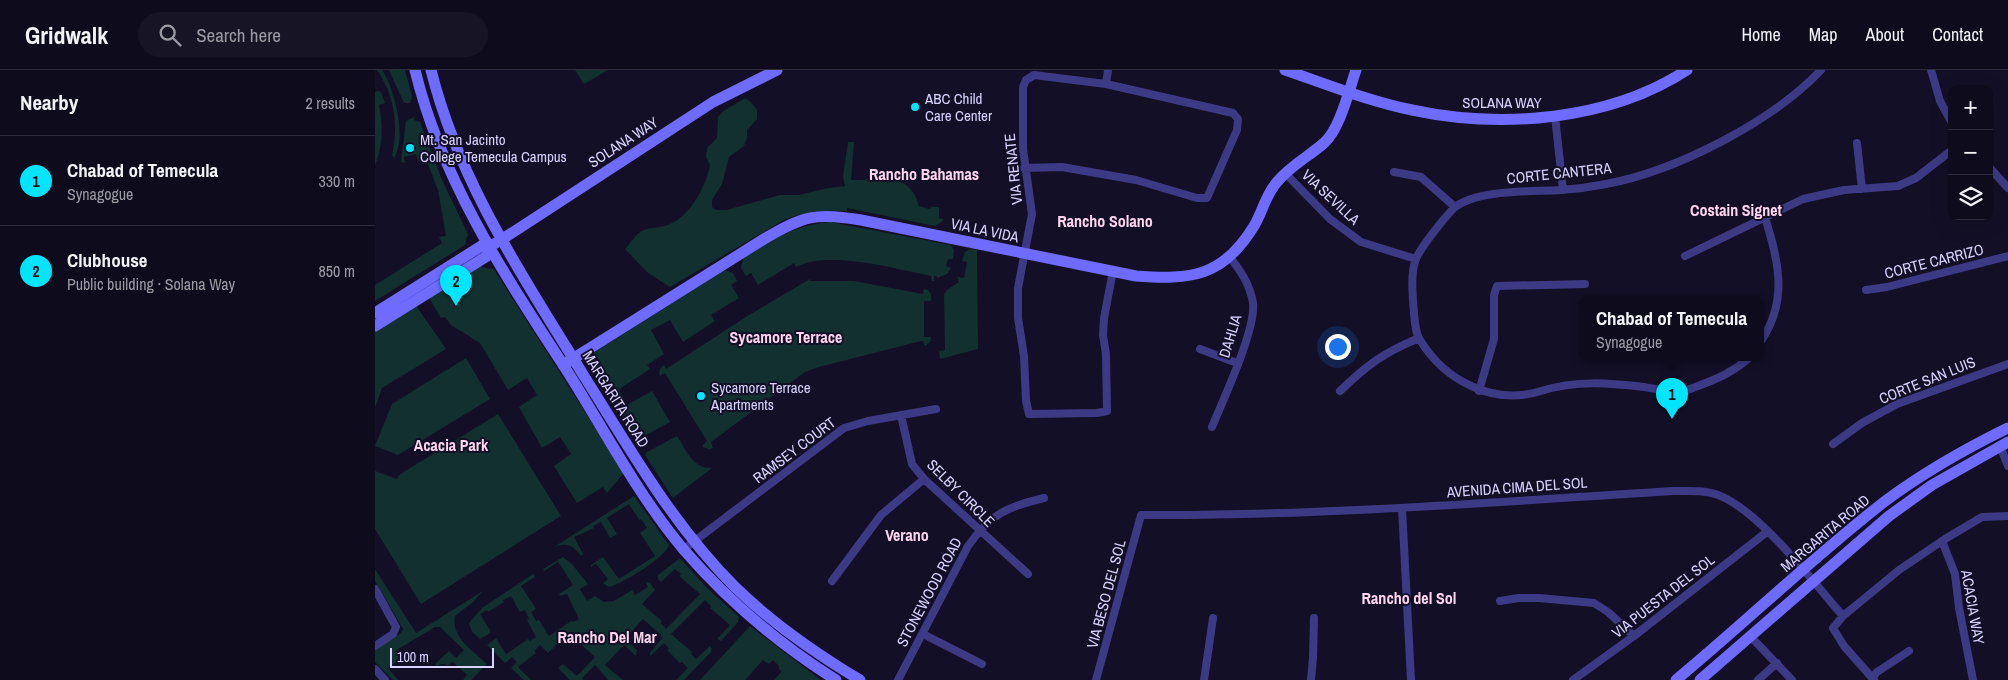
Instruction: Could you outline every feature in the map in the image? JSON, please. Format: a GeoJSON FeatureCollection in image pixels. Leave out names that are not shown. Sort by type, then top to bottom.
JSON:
{"type":"FeatureCollection","features":[{"type":"Feature","properties":{"kind":"main road","name":"MARGARITA ROAD"},"geometry":{"type":"LineString","coordinates":[[415,70],[421,96],[453,180],[470,215],[635,482],[684,549],[717,585],[751,618],[794,652],[836,680]]}},
{"type":"Feature","properties":{"kind":"main road","name":"MARGARITA ROAD"},"geometry":{"type":"LineString","coordinates":[[431,70],[443,114],[462,164],[481,204],[501,240],[646,475],[694,542],[735,587],[774,622],[817,654],[860,680]]}},
{"type":"Feature","properties":{"kind":"main road","name":"SOLANA WAY"},"geometry":{"type":"LineString","coordinates":[[375,326],[487,256],[489,247],[713,102],[777,70]]}},
{"type":"Feature","properties":{"kind":"main road","name":"SOLANA WAY"},"geometry":{"type":"LineString","coordinates":[[1285,70],[1348,92],[1410,110],[1493,120],[1555,116],[1598,108],[1640,93],[1687,70]]}},
{"type":"Feature","properties":{"kind":"main road","name":"VIA LA VIDA"},"geometry":{"type":"LineString","coordinates":[[563,365],[787,225],[811,216],[839,216],[861,220],[1136,276],[1170,279],[1193,276],[1213,268],[1244,242],[1255,224],[1268,192],[1285,173],[1325,142],[1333,132],[1356,70]]}},
{"type":"Feature","properties":{"kind":"main road","name":"SOLANA WAY"},"geometry":{"type":"LineString","coordinates":[[375,312],[483,245],[489,247]]}},
{"type":"Feature","properties":{"kind":"main road","name":"MARGARITA ROAD"},"geometry":{"type":"LineString","coordinates":[[1676,680],[1884,502],[1929,471],[2008,428]]}},
{"type":"Feature","properties":{"kind":"main road","name":"MARGARITA ROAD"},"geometry":{"type":"LineString","coordinates":[[1699,680],[1896,511],[1932,485],[2004,444]]}},
{"type":"Feature","properties":{"kind":"street"},"geometry":{"type":"LineString","coordinates":[[1024,168],[1061,167],[1137,180],[1197,198],[1207,198],[1237,130],[1238,119],[1233,113],[1106,84],[1108,70]]}},
{"type":"Feature","properties":{"kind":"street","name":"CORTE CANTERA"},"geometry":{"type":"LineString","coordinates":[[1419,338],[1412,288],[1416,259],[1433,233],[1455,207],[1479,197],[1502,193],[1563,190],[1607,184],[1643,174],[1703,150],[1758,120],[1781,105],[1821,70]]}},
{"type":"Feature","properties":{"kind":"street"},"geometry":{"type":"LineString","coordinates":[[1931,70],[1940,101],[1948,116]]}},
{"type":"Feature","properties":{"kind":"street","name":"VIA RENATE"},"geometry":{"type":"LineString","coordinates":[[1106,84],[1034,75],[1026,80],[1023,87],[1024,168],[1032,214],[1018,288],[1018,318],[1024,356],[1026,400],[1029,414],[1097,413],[1107,411],[1106,354],[1103,335],[1104,318],[1113,271]]}},
{"type":"Feature","properties":{"kind":"street"},"geometry":{"type":"LineString","coordinates":[[1555,116],[1563,190]]}},
{"type":"Feature","properties":{"kind":"street"},"geometry":{"type":"LineString","coordinates":[[1857,143],[1863,189]]}},
{"type":"Feature","properties":{"kind":"street"},"geometry":{"type":"LineString","coordinates":[[1685,256],[1803,199],[1844,190],[1898,186],[1916,178],[1948,153]]}},
{"type":"Feature","properties":{"kind":"street"},"geometry":{"type":"LineString","coordinates":[[1993,171],[2008,187]]}},
{"type":"Feature","properties":{"kind":"street"},"geometry":{"type":"LineString","coordinates":[[1394,172],[1421,177],[1455,207]]}},
{"type":"Feature","properties":{"kind":"street","name":"VIA SEVILLA"},"geometry":{"type":"LineString","coordinates":[[1285,173],[1331,219],[1361,242],[1416,259]]}},
{"type":"Feature","properties":{"kind":"street"},"geometry":{"type":"LineString","coordinates":[[1764,335],[1775,314],[1779,271],[1765,217]]}},
{"type":"Feature","properties":{"kind":"street","name":"DAHLIA"},"geometry":{"type":"LineString","coordinates":[[1212,427],[1247,336],[1253,305],[1244,275],[1229,256]]}},
{"type":"Feature","properties":{"kind":"street","name":"CORTE CARRIZO"},"geometry":{"type":"LineString","coordinates":[[1866,290],[1887,287],[2008,256]]}},
{"type":"Feature","properties":{"kind":"street"},"geometry":{"type":"LineString","coordinates":[[1479,391],[1494,339],[1494,296],[1497,286],[1585,284]]}},
{"type":"Feature","properties":{"kind":"street"},"geometry":{"type":"LineString","coordinates":[[1340,391],[1364,368],[1392,349],[1419,338],[1442,368],[1479,391],[1525,396],[1559,386],[1592,382],[1682,392],[1733,371],[1745,361]]}},
{"type":"Feature","properties":{"kind":"street"},"geometry":{"type":"LineString","coordinates":[[1201,349],[1237,363]]}},
{"type":"Feature","properties":{"kind":"street","name":"CORTE SAN LUIS"},"geometry":{"type":"LineString","coordinates":[[1833,444],[1863,423],[1897,404],[2008,364]]}},
{"type":"Feature","properties":{"kind":"street","name":"RAMSEY COURT"},"geometry":{"type":"LineString","coordinates":[[684,549],[844,428],[868,421],[936,409]]}},
{"type":"Feature","properties":{"kind":"street","name":"SELBY CIRCLE"},"geometry":{"type":"LineString","coordinates":[[901,415],[912,464],[924,479],[1028,574]]}},
{"type":"Feature","properties":{"kind":"street"},"geometry":{"type":"LineString","coordinates":[[2004,444],[2008,466]]}},
{"type":"Feature","properties":{"kind":"street"},"geometry":{"type":"LineString","coordinates":[[832,581],[881,515],[924,479]]}},
{"type":"Feature","properties":{"kind":"street","name":"AVENIDA CIMA DEL SOL"},"geometry":{"type":"LineString","coordinates":[[1141,516],[1207,516],[1402,508],[1698,491],[1718,495],[1739,506],[1768,531],[1843,616]]}},
{"type":"Feature","properties":{"kind":"street","name":"STONEWOOD ROAD"},"geometry":{"type":"LineString","coordinates":[[898,680],[968,546],[979,531],[995,516],[1015,505],[1044,498]]}},
{"type":"Feature","properties":{"kind":"street"},"geometry":{"type":"LineString","coordinates":[[1402,508],[1411,680]]}},
{"type":"Feature","properties":{"kind":"street","name":"VIA BESO DEL SOL"},"geometry":{"type":"LineString","coordinates":[[1095,680],[1141,516]]}},
{"type":"Feature","properties":{"kind":"street"},"geometry":{"type":"LineString","coordinates":[[1909,651],[1877,672],[1873,679],[1844,646],[1833,628],[1843,616],[1899,570],[1942,541],[1982,517],[2008,516]]}},
{"type":"Feature","properties":{"kind":"street","name":"VIA PUESTA DEL SOL"},"geometry":{"type":"LineString","coordinates":[[1573,680],[1634,636],[1768,531]]}},
{"type":"Feature","properties":{"kind":"street","name":"ACACIA WAY"},"geometry":{"type":"LineString","coordinates":[[1942,541],[1955,574],[1959,608],[1973,680]]}},
{"type":"Feature","properties":{"kind":"street"},"geometry":{"type":"LineString","coordinates":[[375,589],[396,627],[393,634],[375,646]]}},
{"type":"Feature","properties":{"kind":"street"},"geometry":{"type":"LineString","coordinates":[[1500,601],[1519,598],[1539,598],[1594,603],[1608,612],[1634,636]]}},
{"type":"Feature","properties":{"kind":"street"},"geometry":{"type":"LineString","coordinates":[[1204,680],[1213,618]]}},
{"type":"Feature","properties":{"kind":"street"},"geometry":{"type":"LineString","coordinates":[[1311,680],[1314,618]]}},
{"type":"Feature","properties":{"kind":"street"},"geometry":{"type":"LineString","coordinates":[[923,634],[982,664]]}},
{"type":"Feature","properties":{"kind":"street"},"geometry":{"type":"LineString","coordinates":[[1751,637],[1792,680]]}},
{"type":"Feature","properties":{"kind":"street"},"geometry":{"type":"LineString","coordinates":[[1758,680],[1777,663]]}},
{"type":"Feature","properties":{"kind":"street"},"geometry":{"type":"LineString","coordinates":[[375,669],[385,680]]}},
{"type":"Feature","properties":{"kind":"green space"},"geometry":{"type":"Polygon","coordinates":[[[377,70],[382,70],[387,78],[398,114],[398,149],[394,158],[392,155],[395,122],[391,100],[383,79],[377,70]]]}},
{"type":"Feature","properties":{"kind":"green space"},"geometry":{"type":"Polygon","coordinates":[[[389,70],[405,70],[412,96],[410,103],[404,103],[389,70]]]}},
{"type":"Feature","properties":{"kind":"green space"},"geometry":{"type":"Polygon","coordinates":[[[575,70],[608,70],[584,84],[575,70]]]}},
{"type":"Feature","properties":{"kind":"green space"},"geometry":{"type":"Polygon","coordinates":[[[379,91],[385,103],[379,105],[382,135],[375,165],[375,92],[379,91]]]}},
{"type":"Feature","properties":{"kind":"green space"},"geometry":{"type":"Polygon","coordinates":[[[745,98],[757,110],[757,119],[747,130],[744,146],[729,157],[722,184],[712,200],[712,207],[716,210],[726,210],[780,195],[799,195],[845,186],[843,177],[848,142],[854,142],[851,180],[882,179],[900,182],[908,186],[919,206],[929,209],[939,207],[939,218],[943,219],[943,221],[935,226],[847,208],[847,211],[807,213],[784,220],[670,287],[648,273],[625,249],[641,231],[670,224],[678,220],[691,207],[701,191],[708,173],[710,165],[706,157],[707,148],[717,138],[718,117],[722,112],[745,98]]]}},
{"type":"Feature","properties":{"kind":"green space"},"geometry":{"type":"Polygon","coordinates":[[[414,117],[414,120],[420,122],[442,180],[468,234],[465,245],[375,301],[375,285],[442,243],[439,237],[446,236],[438,190],[426,159],[418,161],[416,154],[404,157],[405,163],[401,162],[406,121],[414,117]]]}},
{"type":"Feature","properties":{"kind":"green space"},"geometry":{"type":"Polygon","coordinates":[[[830,222],[951,245],[954,250],[953,259],[948,259],[946,266],[951,268],[947,274],[937,278],[937,276],[934,276],[934,281],[932,281],[931,276],[863,262],[826,260],[810,262],[796,267],[794,263],[758,285],[751,273],[746,276],[741,268],[743,258],[774,239],[806,226],[830,222]]]}},
{"type":"Feature","properties":{"kind":"green space"},"geometry":{"type":"Polygon","coordinates":[[[970,249],[977,250],[978,349],[940,359],[939,351],[945,350],[944,294],[959,282],[957,277],[964,278],[967,262],[962,261],[965,252],[970,249]]]}},
{"type":"Feature","properties":{"kind":"green space"},"geometry":{"type":"Polygon","coordinates":[[[480,264],[482,267],[493,268],[624,473],[607,493],[603,487],[577,503],[554,466],[571,454],[560,437],[542,448],[519,407],[537,395],[527,378],[508,390],[480,343],[451,325],[445,317],[441,318],[429,298],[480,264]]]}},
{"type":"Feature","properties":{"kind":"green space"},"geometry":{"type":"Polygon","coordinates":[[[725,270],[733,273],[737,281],[731,285],[739,298],[711,315],[715,321],[683,342],[670,320],[651,330],[664,354],[647,365],[650,369],[619,389],[627,405],[652,391],[670,422],[639,439],[635,439],[592,367],[593,353],[725,270]]]}},
{"type":"Feature","properties":{"kind":"green space"},"geometry":{"type":"Polygon","coordinates":[[[810,279],[810,281],[854,281],[923,294],[924,289],[928,290],[931,294],[931,301],[924,301],[924,337],[931,337],[930,342],[925,346],[923,341],[921,341],[805,372],[711,442],[713,448],[703,447],[707,441],[665,373],[660,376],[660,368],[664,365],[666,369],[749,315],[810,279]]]}},
{"type":"Feature","properties":{"kind":"green space"},"geometry":{"type":"Polygon","coordinates":[[[417,306],[446,349],[382,388],[375,408],[375,329],[417,306]]]}},
{"type":"Feature","properties":{"kind":"green space"},"geometry":{"type":"Polygon","coordinates":[[[466,358],[490,399],[398,455],[375,446],[392,404],[466,358]]]}},
{"type":"Feature","properties":{"kind":"green space"},"geometry":{"type":"Polygon","coordinates":[[[498,414],[561,516],[421,604],[375,529],[375,471],[397,479],[399,475],[498,414]]]}},
{"type":"Feature","properties":{"kind":"green space"},"geometry":{"type":"Polygon","coordinates":[[[677,436],[695,462],[712,468],[673,498],[645,455],[647,452],[677,436]]]}},
{"type":"Feature","properties":{"kind":"green space"},"geometry":{"type":"Polygon","coordinates":[[[634,496],[669,545],[660,556],[643,569],[609,587],[603,583],[608,579],[596,564],[591,567],[591,565],[603,557],[619,579],[655,556],[640,533],[647,528],[641,519],[639,520],[629,504],[607,518],[617,534],[610,538],[601,522],[593,526],[594,528],[574,537],[583,554],[581,556],[575,549],[566,545],[554,547],[634,496]]]}},
{"type":"Feature","properties":{"kind":"green space"},"geometry":{"type":"Polygon","coordinates":[[[563,557],[572,564],[588,584],[580,589],[587,601],[595,596],[604,602],[614,601],[632,590],[635,595],[648,587],[646,582],[650,583],[655,590],[642,604],[662,621],[661,623],[666,629],[700,594],[679,576],[681,574],[675,569],[661,582],[658,579],[658,575],[680,558],[706,587],[739,617],[738,622],[721,641],[717,639],[730,625],[710,608],[711,606],[705,600],[671,634],[692,652],[691,654],[696,659],[710,646],[712,649],[684,680],[676,680],[688,668],[667,650],[669,649],[664,643],[650,656],[650,653],[662,638],[643,619],[625,639],[637,650],[636,656],[624,645],[605,665],[623,680],[608,680],[595,665],[582,678],[583,680],[570,680],[558,668],[563,664],[577,676],[595,657],[570,632],[548,653],[540,645],[534,651],[536,653],[518,667],[531,680],[524,680],[511,668],[517,662],[512,657],[505,663],[487,645],[496,638],[506,654],[528,639],[530,641],[536,637],[527,620],[529,619],[525,610],[520,612],[511,596],[488,612],[487,610],[480,614],[490,633],[480,639],[472,632],[469,623],[482,608],[533,574],[535,577],[521,586],[536,609],[531,612],[536,621],[539,620],[549,636],[571,621],[579,619],[567,594],[560,596],[559,594],[573,585],[558,562],[544,571],[543,569],[563,557]]]}},
{"type":"Feature","properties":{"kind":"green space"},"geometry":{"type":"Polygon","coordinates":[[[375,569],[416,633],[483,591],[473,602],[455,616],[455,624],[456,631],[464,643],[487,664],[471,680],[463,680],[467,675],[453,662],[448,665],[436,666],[435,664],[449,651],[456,658],[464,650],[440,627],[435,627],[395,651],[401,658],[388,668],[398,680],[393,680],[375,662],[375,650],[401,633],[403,629],[375,581],[375,569]]]}},
{"type":"Feature","properties":{"kind":"green space"},"geometry":{"type":"Polygon","coordinates":[[[750,626],[821,680],[774,680],[782,671],[773,660],[769,664],[763,660],[745,680],[700,680],[750,626]]]}},
{"type":"Feature","properties":{"kind":"place","name":"ABC Child Care Center"},"geometry":{"type":"Point","coordinates":[915,107]}},
{"type":"Feature","properties":{"kind":"place","name":"Mt. San Jacinto College Temecula Campus"},"geometry":{"type":"Point","coordinates":[410,148]}},
{"type":"Feature","properties":{"kind":"place","name":"Clubhouse"},"geometry":{"type":"Point","coordinates":[456,306]}},
{"type":"Feature","properties":{"kind":"place","name":"Sycamore Terrace Apartments"},"geometry":{"type":"Point","coordinates":[701,396]}},
{"type":"Feature","properties":{"kind":"place","name":"Chabad of Temecula"},"geometry":{"type":"Point","coordinates":[1672,419]}},
{"type":"Feature","properties":{"kind":"district","name":"Rancho Bahamas"},"geometry":{"type":"Point","coordinates":[924,174]}},
{"type":"Feature","properties":{"kind":"district","name":"Costain Signet"},"geometry":{"type":"Point","coordinates":[1736,210]}},
{"type":"Feature","properties":{"kind":"district","name":"Rancho Solano"},"geometry":{"type":"Point","coordinates":[1105,221]}},
{"type":"Feature","properties":{"kind":"district","name":"Sycamore Terrace"},"geometry":{"type":"Point","coordinates":[786,337]}},
{"type":"Feature","properties":{"kind":"district","name":"Acacia Park"},"geometry":{"type":"Point","coordinates":[451,445]}},
{"type":"Feature","properties":{"kind":"district","name":"Verano"},"geometry":{"type":"Point","coordinates":[907,535]}},
{"type":"Feature","properties":{"kind":"district","name":"Rancho del Sol"},"geometry":{"type":"Point","coordinates":[1409,598]}},
{"type":"Feature","properties":{"kind":"district","name":"Rancho Del Mar"},"geometry":{"type":"Point","coordinates":[607,637]}}]}
